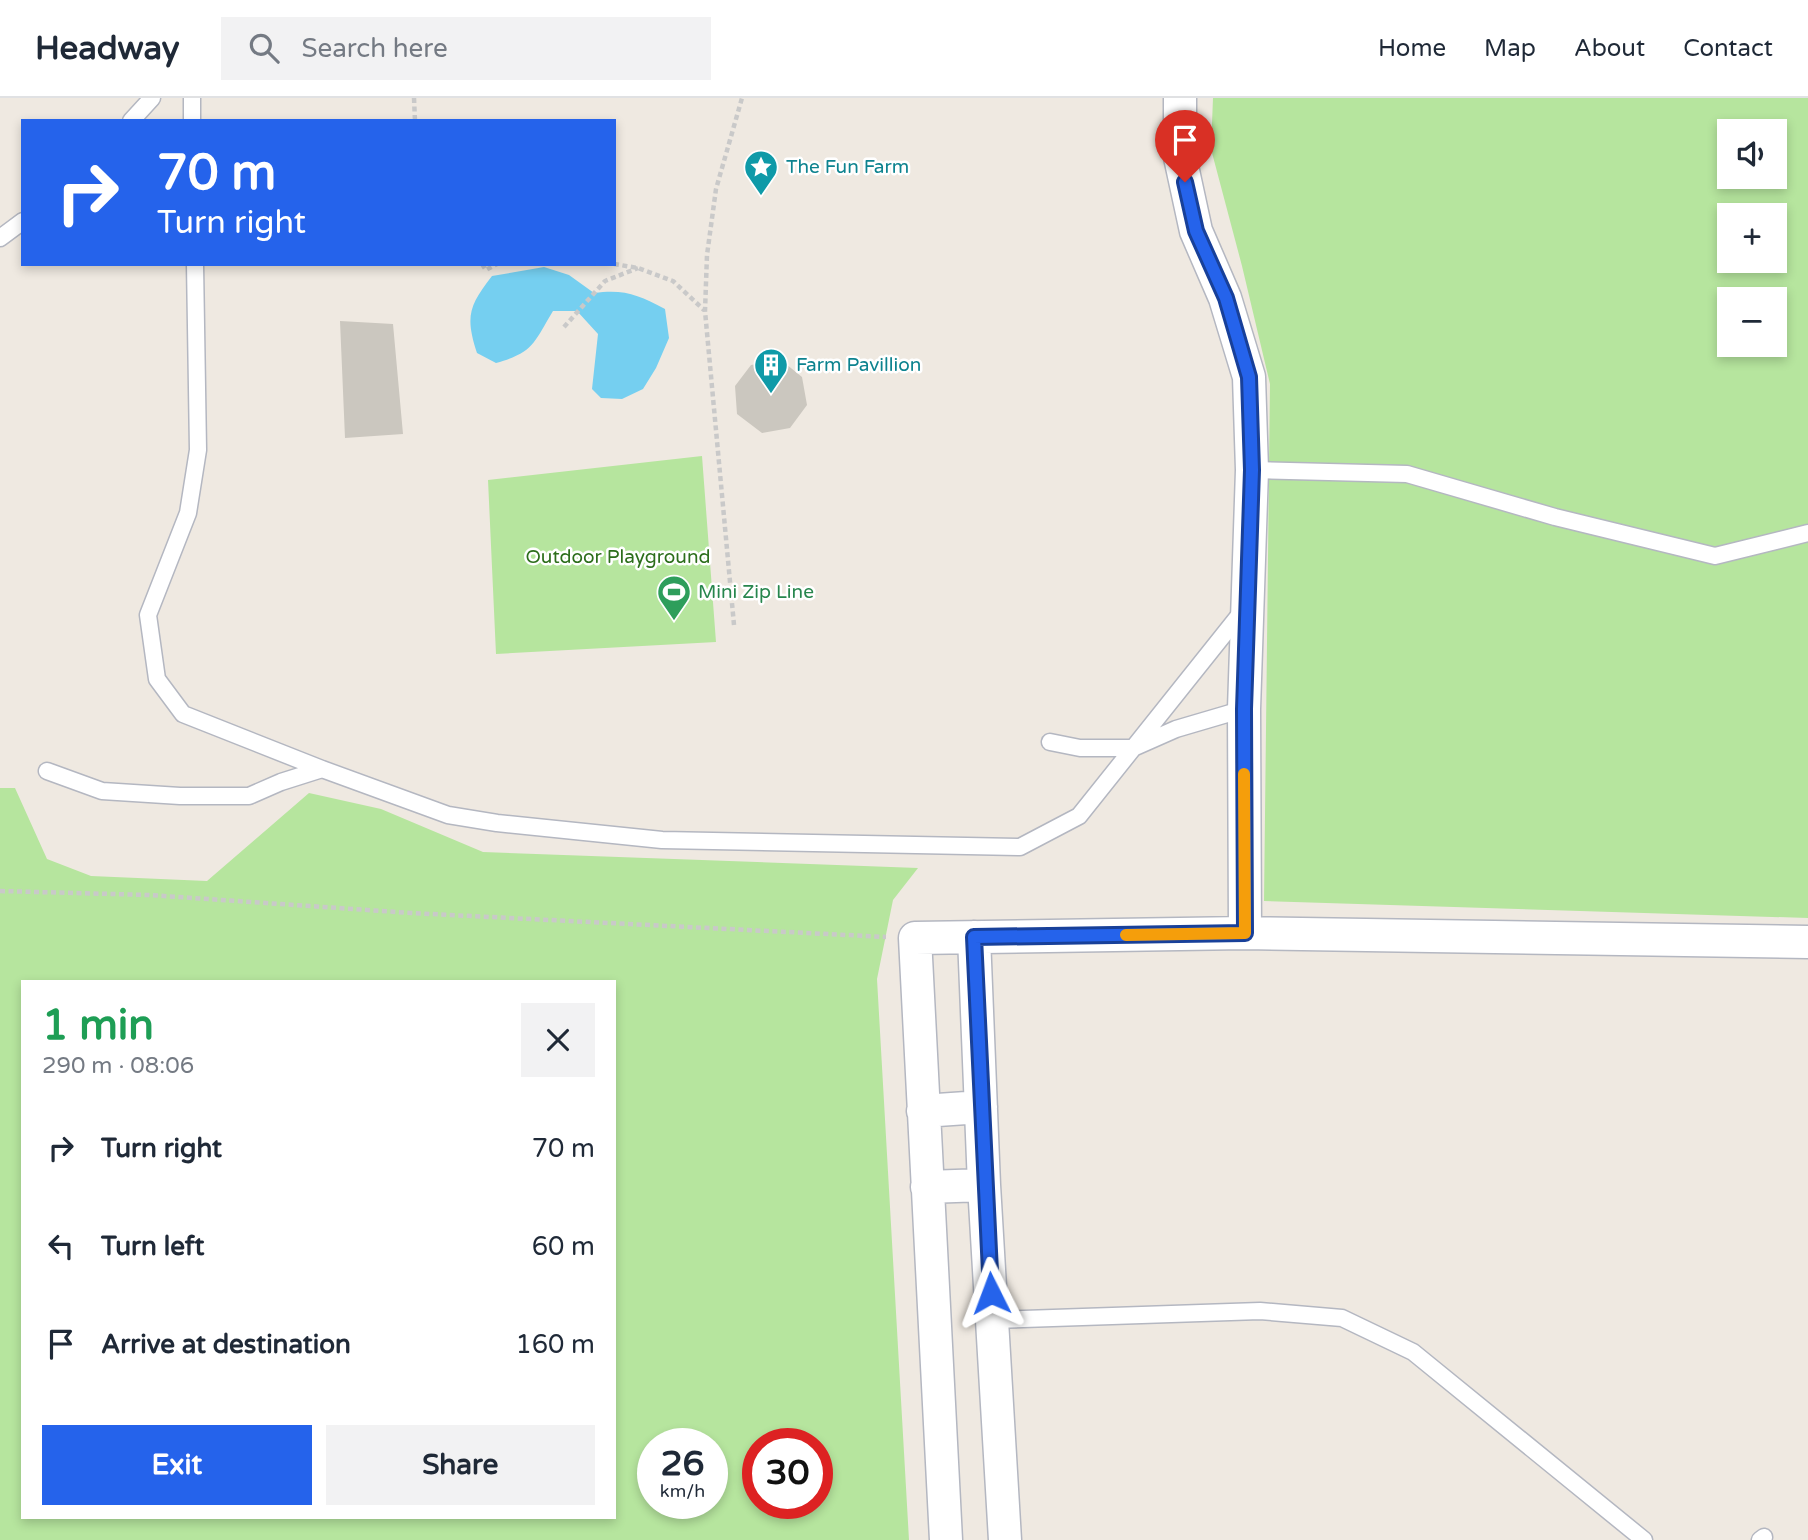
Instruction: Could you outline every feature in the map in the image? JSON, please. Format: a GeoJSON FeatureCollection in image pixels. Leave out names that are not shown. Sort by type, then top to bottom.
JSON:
{"type":"FeatureCollection","features":[{"type":"Feature","properties":{"kind":"street"},"geometry":{"type":"LineString","coordinates":[[1180,98],[1180,157],[1196,231],[1226,298],[1249,377],[1252,470],[1244,709],[1245,933]]}},
{"type":"Feature","properties":{"kind":"street"},"geometry":{"type":"LineString","coordinates":[[946,1540],[915,938],[1245,933],[1808,942]]}},
{"type":"Feature","properties":{"kind":"street"},"geometry":{"type":"LineString","coordinates":[[974,937],[984,1185],[1005,1540]]}},
{"type":"Feature","properties":{"kind":"street"},"geometry":{"type":"LineString","coordinates":[[923,1111],[981,1107]]}},
{"type":"Feature","properties":{"kind":"street"},"geometry":{"type":"LineString","coordinates":[[926,1187],[984,1185]]}},
{"type":"Feature","properties":{"kind":"lane"},"geometry":{"type":"LineString","coordinates":[[133,119],[152,98]]}},
{"type":"Feature","properties":{"kind":"lane"},"geometry":{"type":"LineString","coordinates":[[192,98],[192,119]]}},
{"type":"Feature","properties":{"kind":"lane"},"geometry":{"type":"LineString","coordinates":[[0,238],[21,222]]}},
{"type":"Feature","properties":{"kind":"lane"},"geometry":{"type":"LineString","coordinates":[[195,266],[198,450],[188,513],[148,615],[157,679],[183,714],[448,816],[662,840],[1020,847],[1079,816],[1246,606]]}},
{"type":"Feature","properties":{"kind":"lane"},"geometry":{"type":"LineString","coordinates":[[1252,470],[1407,474],[1555,517],[1715,556],[1808,533]]}},
{"type":"Feature","properties":{"kind":"lane"},"geometry":{"type":"LineString","coordinates":[[1050,742],[1080,748],[1133,748],[1176,729],[1244,709]]}},
{"type":"Feature","properties":{"kind":"lane"},"geometry":{"type":"LineString","coordinates":[[47,771],[102,791],[180,796],[249,796],[322,769]]}},
{"type":"Feature","properties":{"kind":"lane"},"geometry":{"type":"LineString","coordinates":[[992,1320],[1260,1311],[1342,1318],[1413,1352],[1644,1540]]}},
{"type":"Feature","properties":{"kind":"path"},"geometry":{"type":"LineString","coordinates":[[414,98],[415,119]]}},
{"type":"Feature","properties":{"kind":"path"},"geometry":{"type":"LineString","coordinates":[[734,625],[705,311],[707,255],[716,189],[742,98]]}},
{"type":"Feature","properties":{"kind":"path"},"geometry":{"type":"LineString","coordinates":[[616,264],[638,268],[673,281],[705,311]]}},
{"type":"Feature","properties":{"kind":"path"},"geometry":{"type":"LineString","coordinates":[[564,327],[605,281],[638,268]]}},
{"type":"Feature","properties":{"kind":"path"},"geometry":{"type":"LineString","coordinates":[[0,891],[149,895],[411,913],[915,938]]}},
{"type":"Feature","properties":{"kind":"green space"},"geometry":{"type":"Polygon","coordinates":[[[1213,98],[1808,98],[1808,918],[1264,901],[1270,384],[1211,149],[1213,98]]]}},
{"type":"Feature","properties":{"kind":"green space","name":"Outdoor Playground"},"geometry":{"type":"Polygon","coordinates":[[[702,456],[716,642],[496,654],[488,480],[702,456]]]}},
{"type":"Feature","properties":{"kind":"green space"},"geometry":{"type":"Polygon","coordinates":[[[0,788],[15,788],[47,859],[91,876],[207,881],[309,793],[381,809],[483,852],[918,868],[893,900],[877,979],[909,1540],[0,1540],[0,788]]]}},
{"type":"Feature","properties":{"kind":"water"},"geometry":{"type":"Polygon","coordinates":[[[544,267],[569,275],[594,293],[631,294],[665,309],[669,338],[643,389],[622,399],[601,398],[592,389],[598,334],[577,311],[553,311],[531,345],[509,359],[496,363],[477,353],[471,330],[471,312],[478,295],[492,276],[544,267]]]}},
{"type":"Feature","properties":{"kind":"building"},"geometry":{"type":"Polygon","coordinates":[[[340,321],[393,324],[403,434],[345,438],[340,321]]]}},
{"type":"Feature","properties":{"kind":"building","name":"Farm Pavillion"},"geometry":{"type":"Polygon","coordinates":[[[781,360],[802,377],[807,405],[790,428],[762,433],[737,414],[735,386],[751,365],[781,360]]]}},
{"type":"Feature","properties":{"kind":"slow traffic"},"geometry":{"type":"LineString","coordinates":[[1126,935],[1245,933],[1244,774]]}},
{"type":"Feature","properties":{"kind":"place","name":"The Fun Farm"},"geometry":{"type":"Point","coordinates":[761,197]}},
{"type":"Feature","properties":{"kind":"place","name":"Farm Pavillion"},"geometry":{"type":"Point","coordinates":[771,395]}},
{"type":"Feature","properties":{"kind":"place","name":"Mini Zip Line"},"geometry":{"type":"Point","coordinates":[674,622]}},
{"type":"Feature","properties":{"kind":"route"},"geometry":{"type":"LineString","coordinates":[[991,1293],[974,937],[1245,933],[1244,709],[1252,470],[1249,377],[1226,298],[1196,231],[1185,182]]}}]}
